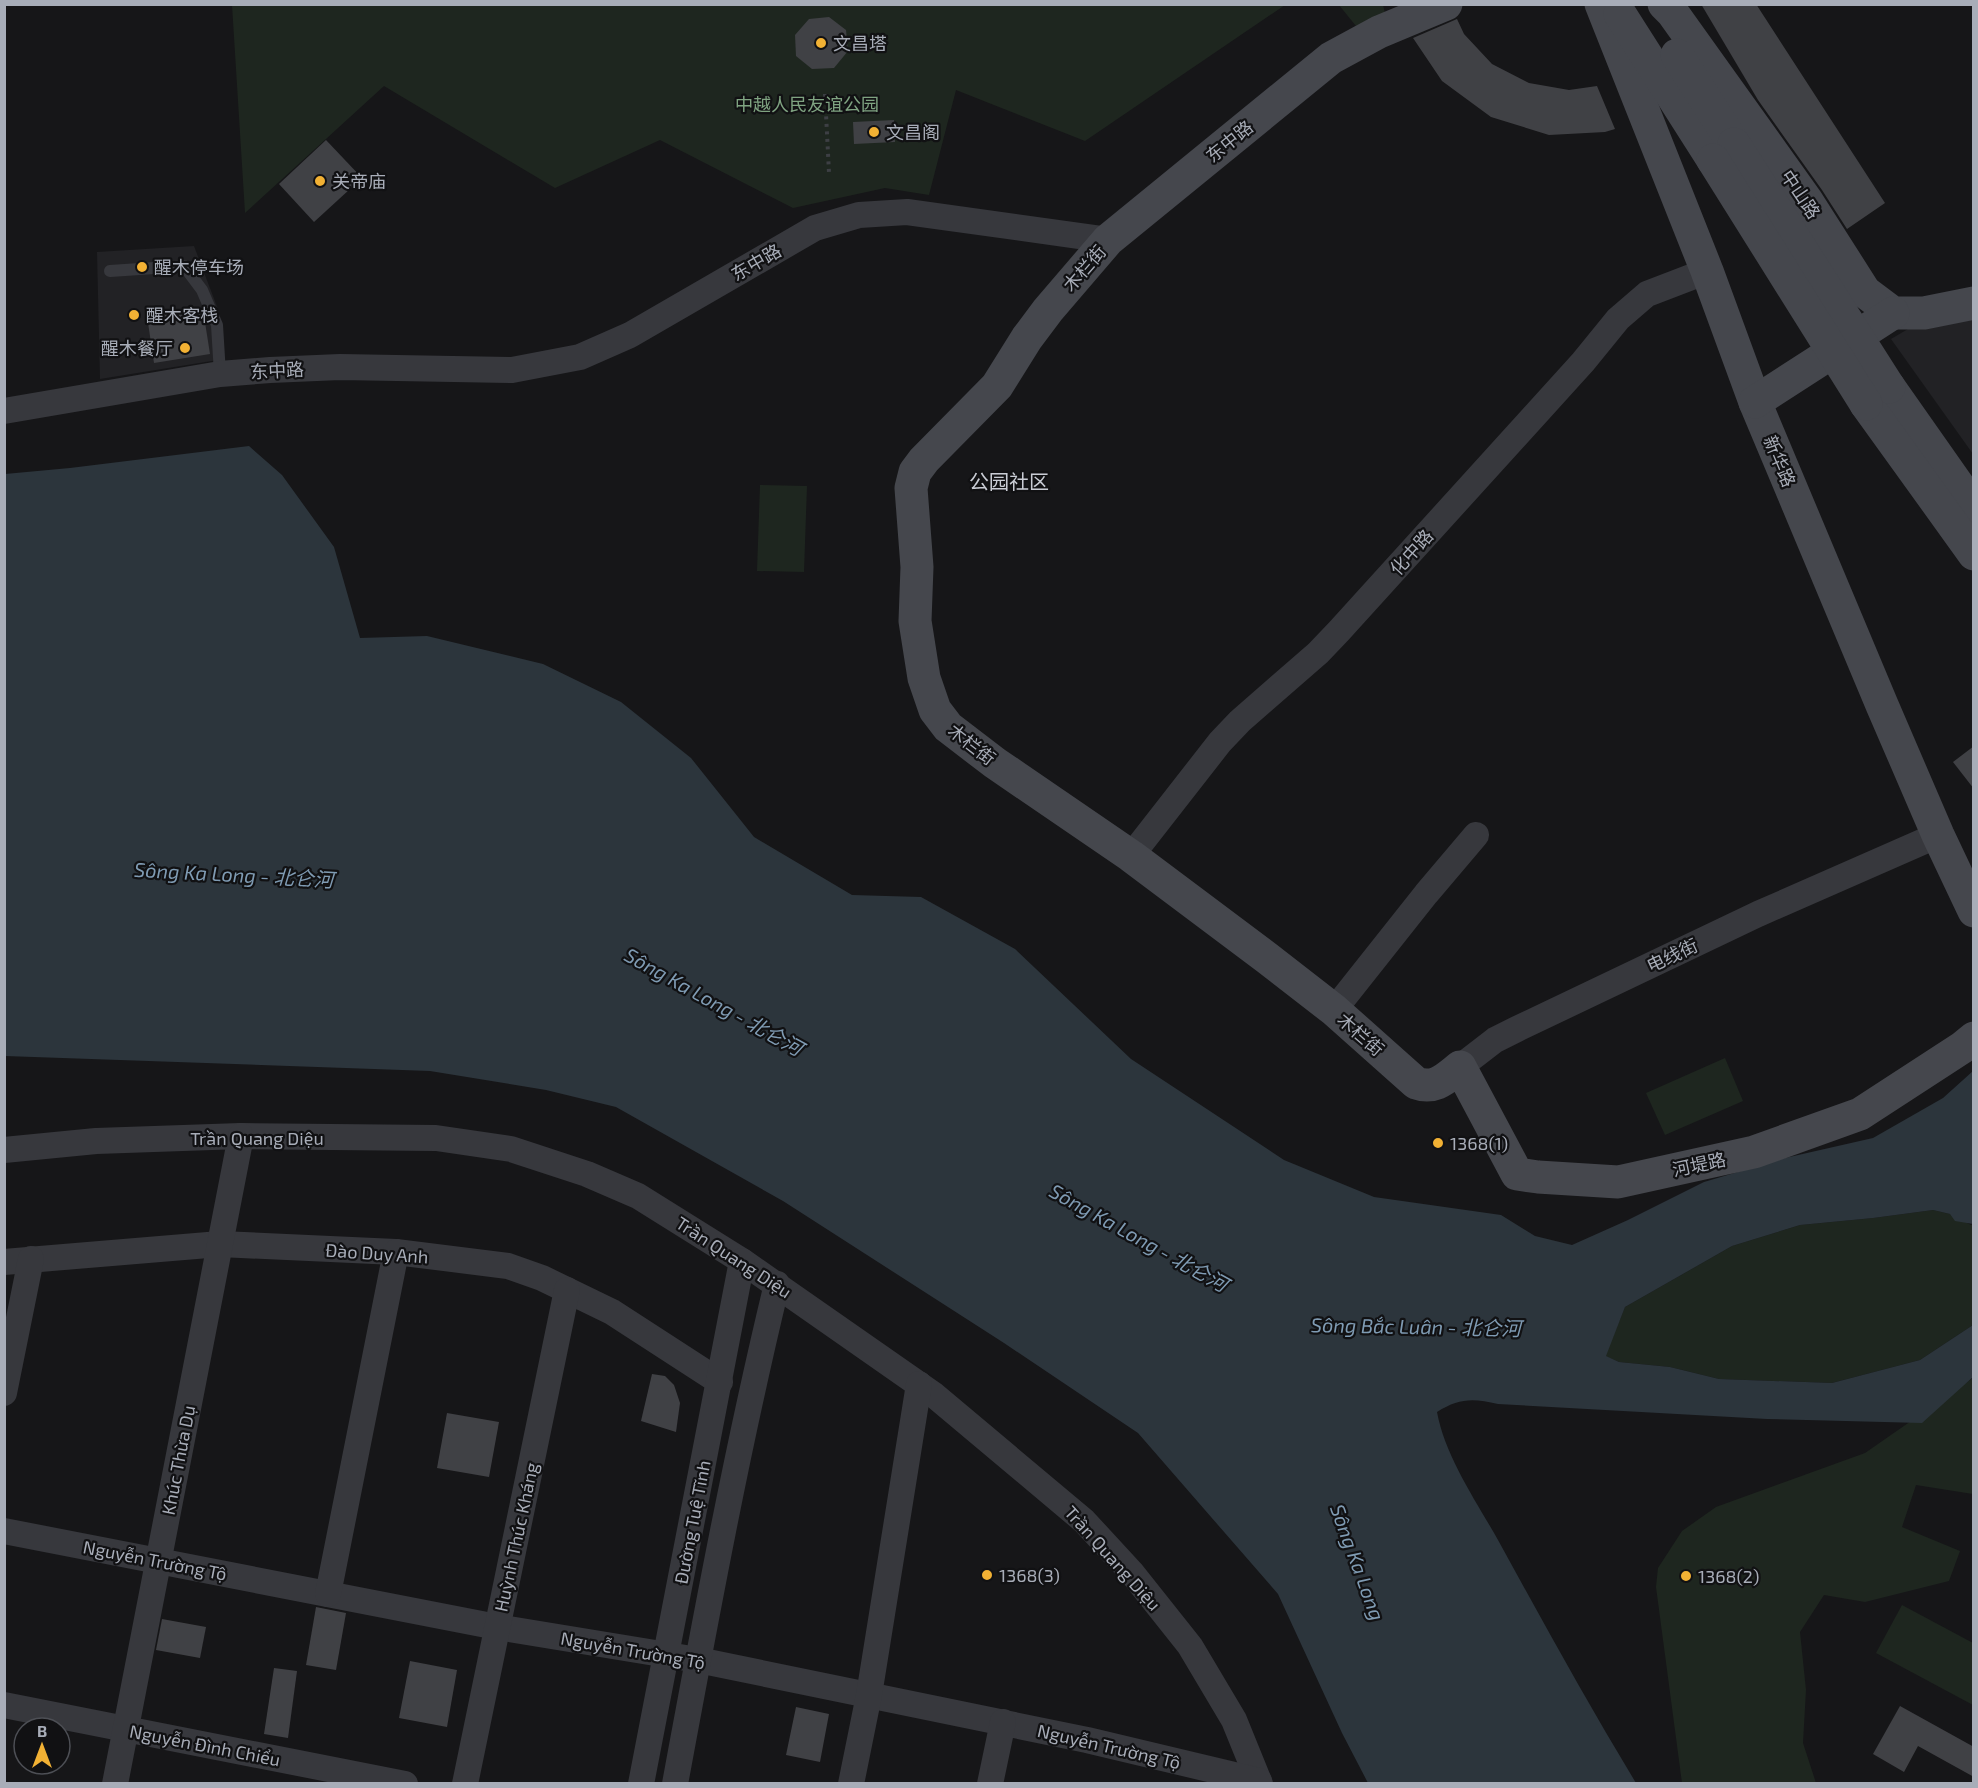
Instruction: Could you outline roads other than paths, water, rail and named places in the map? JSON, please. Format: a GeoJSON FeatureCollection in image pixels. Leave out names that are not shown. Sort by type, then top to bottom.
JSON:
{"type":"FeatureCollection","features":[{"type":"Feature","properties":{"kind":"street","name":"东中路"},"geometry":{"type":"LineString","coordinates":[[4,411],[220,374],[340,368],[512,370],[580,357],[630,335],[815,228],[859,215],[907,212],[1108,240],[1331,58],[1379,32],[1446,4]]}},
{"type":"Feature","properties":{"kind":"street","name":"新华路"},"geometry":{"type":"LineString","coordinates":[[1601,4],[1707,271],[1755,402],[1938,835],[1974,911]]}},
{"type":"Feature","properties":{"kind":"street"},"geometry":{"type":"LineString","coordinates":[[1615,4],[1723,152],[1878,395],[1974,554]]}},
{"type":"Feature","properties":{"kind":"street"},"geometry":{"type":"LineString","coordinates":[[1644,4],[1723,152]]}},
{"type":"Feature","properties":{"kind":"street","name":"中山路"},"geometry":{"type":"LineString","coordinates":[[1664,4],[1807,201],[1865,292],[1893,313]]}},
{"type":"Feature","properties":{"kind":"street","name":"木栏街"},"geometry":{"type":"LineString","coordinates":[[1108,240],[1048,310],[1027,338],[997,386],[915,472],[911,488],[917,567],[915,621],[924,678],[935,710],[948,728],[1131,856],[1267,958],[1334,1010],[1416,1083]]}},
{"type":"Feature","properties":{"kind":"street","name":"化中路"},"geometry":{"type":"LineString","coordinates":[[1131,856],[1220,742],[1339,631],[1583,362],[1618,318],[1647,294],[1707,271]]}},
{"type":"Feature","properties":{"kind":"street"},"geometry":{"type":"LineString","coordinates":[[1755,402],[1893,313],[1924,313],[1974,303]]}},
{"type":"Feature","properties":{"kind":"street"},"geometry":{"type":"LineString","coordinates":[[1878,395],[1974,508]]}},
{"type":"Feature","properties":{"kind":"street"},"geometry":{"type":"LineString","coordinates":[[1334,1010],[1476,835]]}},
{"type":"Feature","properties":{"kind":"street","name":"电线街"},"geometry":{"type":"LineString","coordinates":[[1416,1083],[1432,1086],[1495,1040],[1517,1029],[1758,914],[1938,835]]}},
{"type":"Feature","properties":{"kind":"street","name":"河堤路"},"geometry":{"type":"LineString","coordinates":[[1460,1067],[1517,1174],[1618,1182],[1754,1152],[1860,1114],[1974,1038]]}},
{"type":"Feature","properties":{"kind":"street","name":"Trần Quang Diệu"},"geometry":{"type":"LineString","coordinates":[[4,1150],[96,1141],[241,1136],[436,1138],[511,1149],[586,1174],[638,1196],[777,1284],[919,1384],[1084,1521],[1132,1574],[1190,1646],[1234,1720],[1259,1782]]}},
{"type":"Feature","properties":{"kind":"street","name":"Khúc Thừa Dụ"},"geometry":{"type":"LineString","coordinates":[[115,1784],[241,1136]]}},
{"type":"Feature","properties":{"kind":"street","name":"Đào Duy Anh"},"geometry":{"type":"LineString","coordinates":[[4,1262],[220,1244],[396,1252],[508,1266],[542,1278],[612,1312],[720,1382]]}},
{"type":"Feature","properties":{"kind":"street"},"geometry":{"type":"LineString","coordinates":[[328,1594],[396,1252]]}},
{"type":"Feature","properties":{"kind":"street"},"geometry":{"type":"LineString","coordinates":[[4,1393],[31,1259]]}},
{"type":"Feature","properties":{"kind":"street","name":"Đường Tuệ Tĩnh"},"geometry":{"type":"LineString","coordinates":[[641,1784],[742,1261]]}},
{"type":"Feature","properties":{"kind":"street","name":"Đường Tuệ Tĩnh"},"geometry":{"type":"LineString","coordinates":[[675,1784],[755,1374],[777,1284]]}},
{"type":"Feature","properties":{"kind":"street","name":"Huỳnh Thúc Kháng"},"geometry":{"type":"LineString","coordinates":[[465,1784],[567,1290]]}},
{"type":"Feature","properties":{"kind":"street"},"geometry":{"type":"LineString","coordinates":[[851,1784],[869,1695],[919,1384]]}},
{"type":"Feature","properties":{"kind":"street","name":"Nguyễn Trường Tộ"},"geometry":{"type":"LineString","coordinates":[[4,1531],[497,1627],[698,1660],[1087,1740],[1259,1782]]}},
{"type":"Feature","properties":{"kind":"street","name":"Nguyễn Đình Chiểu"},"geometry":{"type":"LineString","coordinates":[[4,1705],[405,1784]]}},
{"type":"Feature","properties":{"kind":"street"},"geometry":{"type":"LineString","coordinates":[[990,1784],[1003,1722]]}},
{"type":"Feature","properties":{"kind":"lane"},"geometry":{"type":"LineString","coordinates":[[110,271],[184,266],[202,290],[217,326],[220,374]]}},
{"type":"Feature","properties":{"kind":"water"},"geometry":{"type":"Polygon","coordinates":[[[249,446],[282,475],[334,547],[360,638],[427,636],[543,664],[621,702],[691,758],[754,837],[852,895],[921,897],[1015,949],[1131,1059],[1284,1160],[1374,1197],[1501,1215],[1535,1236],[1572,1245],[1704,1182],[1785,1158],[1873,1138],[1943,1098],[1973,1071],[1973,1224],[1955,1221],[1950,1214],[1933,1210],[1800,1225],[1732,1246],[1625,1307],[1606,1356],[1619,1362],[1670,1367],[1719,1379],[1832,1383],[1920,1360],[1973,1325],[1973,1377],[1922,1423],[1767,1419],[1498,1404],[1474,1400],[1452,1404],[1437,1412],[1447,1445],[1462,1478],[1636,1783],[1368,1783],[1342,1733],[1278,1594],[1138,1433],[1004,1343],[783,1201],[616,1107],[546,1090],[430,1071],[5,1056],[5,474],[249,446]]]}},
{"type":"Feature","properties":{"kind":"place","name":"文昌塔"},"geometry":{"type":"Point","coordinates":[821,43]}},
{"type":"Feature","properties":{"kind":"place","name":"文昌阁"},"geometry":{"type":"Point","coordinates":[874,132]}},
{"type":"Feature","properties":{"kind":"place","name":"关帝庙"},"geometry":{"type":"Point","coordinates":[320,181]}},
{"type":"Feature","properties":{"kind":"place","name":"醒木停车场"},"geometry":{"type":"Point","coordinates":[142,267]}},
{"type":"Feature","properties":{"kind":"place","name":"醒木客栈"},"geometry":{"type":"Point","coordinates":[134,315]}},
{"type":"Feature","properties":{"kind":"place","name":"醒木餐厅"},"geometry":{"type":"Point","coordinates":[185,348]}},
{"type":"Feature","properties":{"kind":"place","name":"1368(1)"},"geometry":{"type":"Point","coordinates":[1438,1143]}},
{"type":"Feature","properties":{"kind":"place","name":"1368(3)"},"geometry":{"type":"Point","coordinates":[987,1575]}},
{"type":"Feature","properties":{"kind":"place","name":"1368(2)"},"geometry":{"type":"Point","coordinates":[1686,1576]}},
{"type":"Feature","properties":{"kind":"district","name":"公园社区"},"geometry":{"type":"Point","coordinates":[1009,481]}},
{"type":"Feature","properties":{"kind":"park label","name":"中越人民友谊公园"},"geometry":{"type":"Point","coordinates":[807,104]}},
{"type":"Feature","properties":{"kind":"water label","name":"Sông Ka Long - 北仑河"},"geometry":{"type":"Point","coordinates":[234,874]}},
{"type":"Feature","properties":{"kind":"water label","name":"Sông Ka Long - 北仑河"},"geometry":{"type":"Point","coordinates":[714,1001]}},
{"type":"Feature","properties":{"kind":"water label","name":"Sông Ka Long - 北仑河"},"geometry":{"type":"Point","coordinates":[1139,1237]}},
{"type":"Feature","properties":{"kind":"water label","name":"Sông Bắc Luân - 北仑河"},"geometry":{"type":"Point","coordinates":[1416,1326]}},
{"type":"Feature","properties":{"kind":"water label","name":"Sông Ka Long"},"geometry":{"type":"Point","coordinates":[1358,1562]}}]}
